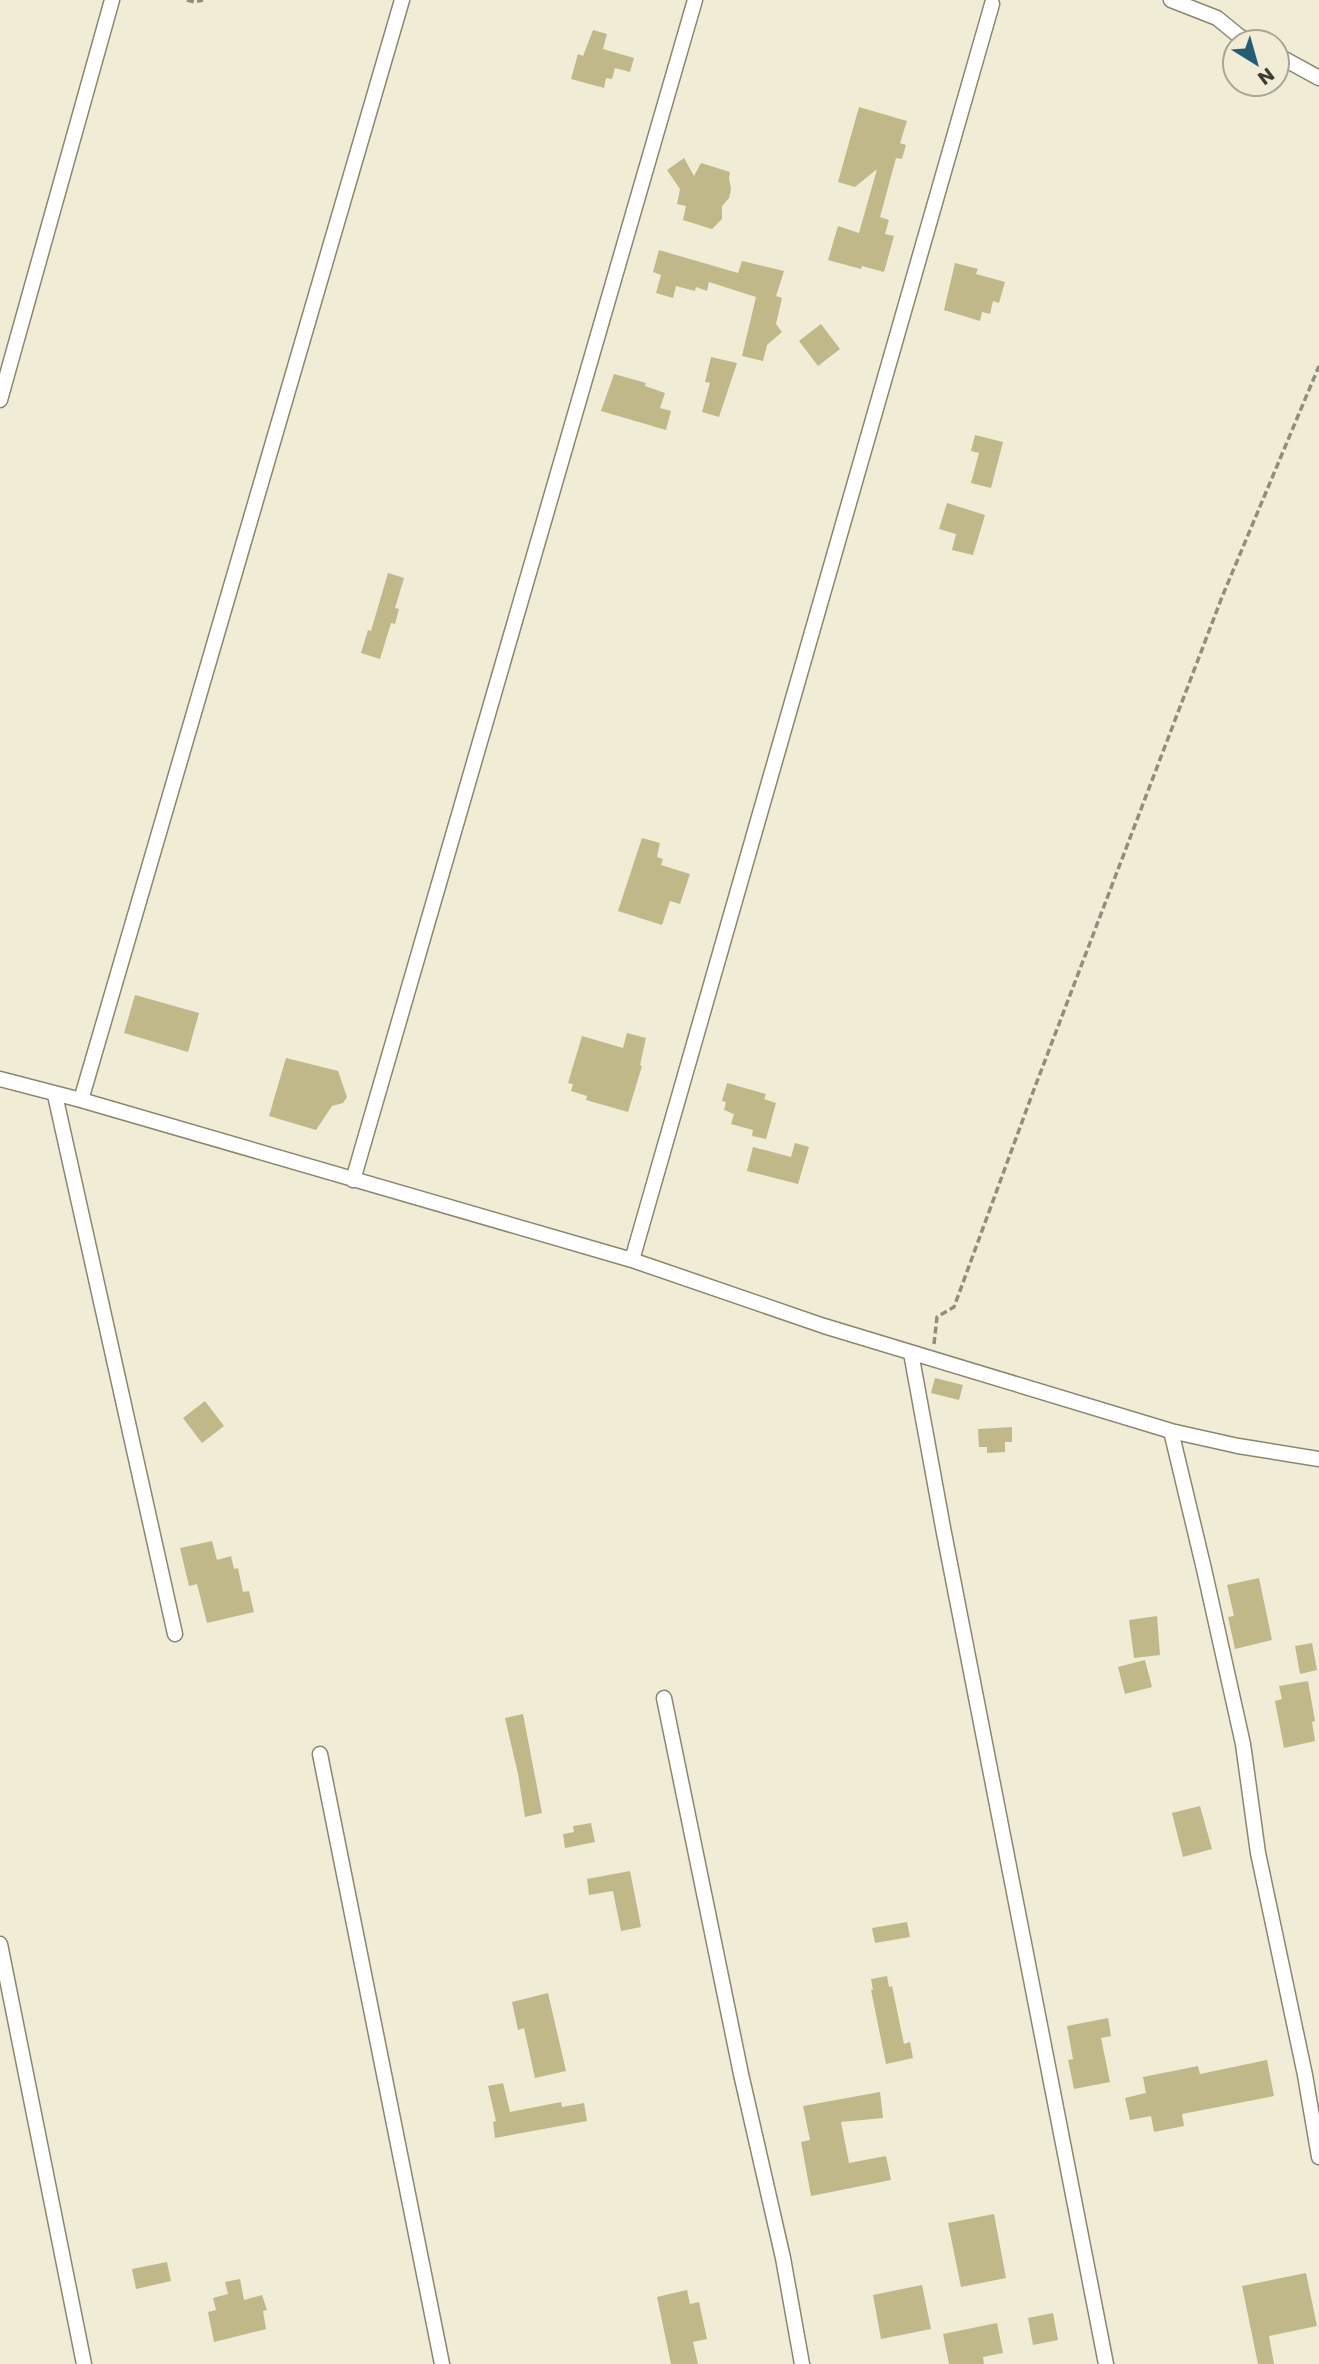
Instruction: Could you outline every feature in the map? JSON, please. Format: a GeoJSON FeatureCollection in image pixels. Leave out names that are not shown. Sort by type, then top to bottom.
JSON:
{"type":"FeatureCollection","features":[{"type":"Feature","properties":{"kind":"street"},"geometry":{"type":"LineString","coordinates":[[0,400],[112,0]]}},
{"type":"Feature","properties":{"kind":"street"},"geometry":{"type":"LineString","coordinates":[[80,1100],[402,0]]}},
{"type":"Feature","properties":{"kind":"street"},"geometry":{"type":"LineString","coordinates":[[353,1180],[695,0]]}},
{"type":"Feature","properties":{"kind":"street"},"geometry":{"type":"LineString","coordinates":[[1171,0],[1217,18],[1230,28]]}},
{"type":"Feature","properties":{"kind":"street"},"geometry":{"type":"LineString","coordinates":[[632,1260],[992,4]]}},
{"type":"Feature","properties":{"kind":"street"},"geometry":{"type":"LineString","coordinates":[[1291,63],[1319,78]]}},
{"type":"Feature","properties":{"kind":"street"},"geometry":{"type":"LineString","coordinates":[[0,1079],[632,1260],[824,1326],[1171,1431],[1238,1446],[1319,1459]]}},
{"type":"Feature","properties":{"kind":"street"},"geometry":{"type":"LineString","coordinates":[[55,1095],[175,1634]]}},
{"type":"Feature","properties":{"kind":"street"},"geometry":{"type":"LineString","coordinates":[[911,1353],[1106,2364]]}},
{"type":"Feature","properties":{"kind":"street"},"geometry":{"type":"LineString","coordinates":[[1171,1431],[1243,1744],[1258,1853],[1305,2075],[1319,2157]]}},
{"type":"Feature","properties":{"kind":"street"},"geometry":{"type":"LineString","coordinates":[[664,1698],[741,2074],[783,2258],[802,2364]]}},
{"type":"Feature","properties":{"kind":"street"},"geometry":{"type":"LineString","coordinates":[[320,1754],[442,2364]]}},
{"type":"Feature","properties":{"kind":"street"},"geometry":{"type":"LineString","coordinates":[[0,1944],[84,2364]]}},
{"type":"Feature","properties":{"kind":"path"},"geometry":{"type":"LineString","coordinates":[[187,0],[203,0]]}},
{"type":"Feature","properties":{"kind":"path"},"geometry":{"type":"LineString","coordinates":[[932,1360],[937,1317],[954,1307],[1222,597],[1319,366]]}},
{"type":"Feature","properties":{"kind":"building"},"geometry":{"type":"Polygon","coordinates":[[[593,30],[607,34],[603,49],[634,58],[630,72],[615,68],[612,79],[606,78],[604,88],[571,79],[578,54],[583,56],[593,30]]]}},
{"type":"Feature","properties":{"kind":"building"},"geometry":{"type":"Polygon","coordinates":[[[859,107],[907,121],[900,143],[906,145],[902,159],[896,158],[880,217],[889,220],[885,234],[894,236],[884,272],[828,260],[838,226],[859,233],[877,169],[855,187],[838,182],[859,107]]]}},
{"type":"Feature","properties":{"kind":"building"},"geometry":{"type":"Polygon","coordinates":[[[684,158],[694,176],[701,163],[730,172],[729,198],[722,206],[722,219],[712,229],[683,220],[686,206],[677,204],[680,189],[667,170],[684,158]]]}},
{"type":"Feature","properties":{"kind":"building"},"geometry":{"type":"Polygon","coordinates":[[[659,250],[738,273],[742,261],[784,271],[776,296],[782,298],[776,324],[782,332],[767,345],[763,361],[742,356],[756,297],[709,282],[707,291],[696,287],[695,291],[676,286],[673,298],[656,293],[661,275],[653,272],[659,250]]]}},
{"type":"Feature","properties":{"kind":"building"},"geometry":{"type":"Polygon","coordinates":[[[955,263],[978,269],[976,274],[1005,282],[999,303],[993,301],[990,314],[982,312],[980,321],[944,310],[955,263]]]}},
{"type":"Feature","properties":{"kind":"building"},"geometry":{"type":"Polygon","coordinates":[[[821,324],[840,349],[818,366],[799,341],[821,324]]]}},
{"type":"Feature","properties":{"kind":"building"},"geometry":{"type":"Polygon","coordinates":[[[711,357],[737,363],[719,417],[702,412],[710,383],[705,382],[711,357]]]}},
{"type":"Feature","properties":{"kind":"building"},"geometry":{"type":"Polygon","coordinates":[[[614,374],[646,383],[645,386],[665,393],[660,408],[671,411],[666,430],[601,411],[614,374]]]}},
{"type":"Feature","properties":{"kind":"building"},"geometry":{"type":"Polygon","coordinates":[[[975,435],[1003,442],[991,488],[971,483],[979,453],[971,451],[975,435]]]}},
{"type":"Feature","properties":{"kind":"building"},"geometry":{"type":"Polygon","coordinates":[[[947,503],[985,515],[973,555],[952,550],[956,534],[939,529],[947,503]]]}},
{"type":"Feature","properties":{"kind":"building"},"geometry":{"type":"Polygon","coordinates":[[[388,573],[404,578],[395,608],[399,609],[395,624],[391,623],[380,659],[361,653],[368,630],[371,631],[388,573]]]}},
{"type":"Feature","properties":{"kind":"building"},"geometry":{"type":"Polygon","coordinates":[[[642,838],[660,843],[657,857],[663,859],[661,865],[690,874],[680,904],[670,901],[662,925],[618,911],[642,838]]]}},
{"type":"Feature","properties":{"kind":"building"},"geometry":{"type":"Polygon","coordinates":[[[135,995],[199,1013],[188,1052],[124,1033],[135,995]]]}},
{"type":"Feature","properties":{"kind":"building"},"geometry":{"type":"Polygon","coordinates":[[[627,1033],[646,1038],[640,1065],[642,1066],[628,1112],[586,1100],[587,1096],[571,1091],[573,1084],[568,1083],[582,1036],[623,1048],[627,1033]]]}},
{"type":"Feature","properties":{"kind":"building"},"geometry":{"type":"Polygon","coordinates":[[[286,1058],[338,1071],[347,1097],[343,1103],[332,1106],[316,1130],[269,1116],[286,1058]]]}},
{"type":"Feature","properties":{"kind":"building"},"geometry":{"type":"Polygon","coordinates":[[[727,1083],[766,1094],[764,1099],[776,1103],[766,1139],[752,1136],[753,1130],[731,1124],[734,1114],[724,1110],[726,1102],[722,1101],[727,1083]]]}},
{"type":"Feature","properties":{"kind":"building"},"geometry":{"type":"Polygon","coordinates":[[[795,1143],[809,1147],[798,1184],[747,1171],[753,1147],[791,1157],[795,1143]]]}},
{"type":"Feature","properties":{"kind":"building"},"geometry":{"type":"Polygon","coordinates":[[[935,1378],[963,1385],[959,1400],[931,1393],[935,1378]]]}},
{"type":"Feature","properties":{"kind":"building"},"geometry":{"type":"Polygon","coordinates":[[[205,1401],[224,1426],[202,1443],[183,1418],[205,1401]]]}},
{"type":"Feature","properties":{"kind":"building"},"geometry":{"type":"Polygon","coordinates":[[[1012,1427],[1012,1442],[1005,1442],[1005,1452],[987,1453],[987,1447],[979,1447],[978,1429],[1012,1427]]]}},
{"type":"Feature","properties":{"kind":"building"},"geometry":{"type":"Polygon","coordinates":[[[212,1541],[217,1560],[231,1556],[234,1569],[238,1568],[243,1592],[249,1591],[254,1612],[207,1623],[197,1584],[189,1586],[180,1548],[212,1541]]]}},
{"type":"Feature","properties":{"kind":"building"},"geometry":{"type":"Polygon","coordinates":[[[1259,1578],[1272,1640],[1235,1649],[1228,1617],[1234,1616],[1227,1585],[1259,1578]]]}},
{"type":"Feature","properties":{"kind":"building"},"geometry":{"type":"Polygon","coordinates":[[[1157,1616],[1160,1655],[1134,1658],[1129,1620],[1157,1616]]]}},
{"type":"Feature","properties":{"kind":"building"},"geometry":{"type":"Polygon","coordinates":[[[1312,1643],[1317,1670],[1300,1674],[1295,1646],[1312,1643]]]}},
{"type":"Feature","properties":{"kind":"building"},"geometry":{"type":"Polygon","coordinates":[[[1145,1660],[1152,1687],[1125,1694],[1118,1667],[1145,1660]]]}},
{"type":"Feature","properties":{"kind":"building"},"geometry":{"type":"Polygon","coordinates":[[[1308,1681],[1315,1721],[1312,1722],[1315,1741],[1284,1748],[1275,1701],[1282,1699],[1279,1686],[1308,1681]]]}},
{"type":"Feature","properties":{"kind":"building"},"geometry":{"type":"Polygon","coordinates":[[[523,1714],[542,1813],[525,1817],[505,1718],[523,1714]]]}},
{"type":"Feature","properties":{"kind":"building"},"geometry":{"type":"Polygon","coordinates":[[[1200,1806],[1212,1849],[1183,1857],[1172,1813],[1200,1806]]]}},
{"type":"Feature","properties":{"kind":"building"},"geometry":{"type":"Polygon","coordinates":[[[591,1823],[595,1842],[565,1848],[563,1834],[574,1832],[573,1826],[591,1823]]]}},
{"type":"Feature","properties":{"kind":"building"},"geometry":{"type":"Polygon","coordinates":[[[630,1871],[641,1927],[621,1931],[613,1891],[589,1895],[587,1879],[630,1871]]]}},
{"type":"Feature","properties":{"kind":"building"},"geometry":{"type":"Polygon","coordinates":[[[907,1922],[910,1937],[875,1943],[872,1928],[907,1922]]]}},
{"type":"Feature","properties":{"kind":"building"},"geometry":{"type":"Polygon","coordinates":[[[887,1976],[889,1987],[892,1986],[904,2044],[910,2042],[913,2058],[886,2064],[871,1979],[887,1976]]]}},
{"type":"Feature","properties":{"kind":"building"},"geometry":{"type":"Polygon","coordinates":[[[548,1993],[566,2071],[535,2078],[524,2028],[518,2030],[512,2002],[548,1993]]]}},
{"type":"Feature","properties":{"kind":"building"},"geometry":{"type":"Polygon","coordinates":[[[1108,2018],[1111,2036],[1101,2038],[1110,2082],[1074,2089],[1068,2060],[1073,2059],[1067,2026],[1108,2018]]]}},
{"type":"Feature","properties":{"kind":"building"},"geometry":{"type":"Polygon","coordinates":[[[1267,2060],[1274,2096],[1182,2114],[1184,2126],[1154,2132],[1151,2116],[1130,2120],[1125,2098],[1146,2093],[1143,2077],[1198,2066],[1200,2074],[1267,2060]]]}},
{"type":"Feature","properties":{"kind":"building"},"geometry":{"type":"Polygon","coordinates":[[[503,2083],[510,2112],[561,2102],[562,2107],[584,2103],[587,2121],[495,2138],[493,2122],[496,2121],[488,2086],[503,2083]]]}},
{"type":"Feature","properties":{"kind":"building"},"geometry":{"type":"Polygon","coordinates":[[[880,2092],[883,2118],[841,2122],[849,2163],[886,2156],[891,2180],[811,2196],[801,2142],[810,2140],[803,2106],[880,2092]]]}},
{"type":"Feature","properties":{"kind":"building"},"geometry":{"type":"Polygon","coordinates":[[[994,2214],[1006,2278],[961,2287],[948,2223],[994,2214]]]}},
{"type":"Feature","properties":{"kind":"building"},"geometry":{"type":"Polygon","coordinates":[[[167,2262],[171,2281],[136,2289],[132,2269],[167,2262]]]}},
{"type":"Feature","properties":{"kind":"building"},"geometry":{"type":"Polygon","coordinates":[[[1306,2273],[1317,2326],[1269,2336],[1274,2364],[1258,2364],[1242,2286],[1306,2273]]]}},
{"type":"Feature","properties":{"kind":"building"},"geometry":{"type":"Polygon","coordinates":[[[240,2279],[244,2300],[262,2295],[267,2310],[263,2311],[266,2329],[214,2342],[208,2312],[216,2310],[213,2298],[228,2294],[225,2282],[240,2279]]]}},
{"type":"Feature","properties":{"kind":"building"},"geometry":{"type":"Polygon","coordinates":[[[922,2285],[931,2329],[881,2339],[873,2295],[922,2285]]]}},
{"type":"Feature","properties":{"kind":"building"},"geometry":{"type":"Polygon","coordinates":[[[687,2290],[690,2304],[699,2302],[707,2339],[693,2342],[698,2364],[671,2364],[657,2297],[687,2290]]]}},
{"type":"Feature","properties":{"kind":"building"},"geometry":{"type":"Polygon","coordinates":[[[1053,2313],[1058,2340],[1033,2345],[1028,2318],[1053,2313]]]}},
{"type":"Feature","properties":{"kind":"building"},"geometry":{"type":"Polygon","coordinates":[[[997,2323],[1003,2353],[983,2357],[984,2364],[949,2364],[943,2334],[997,2323]]]}}]}
